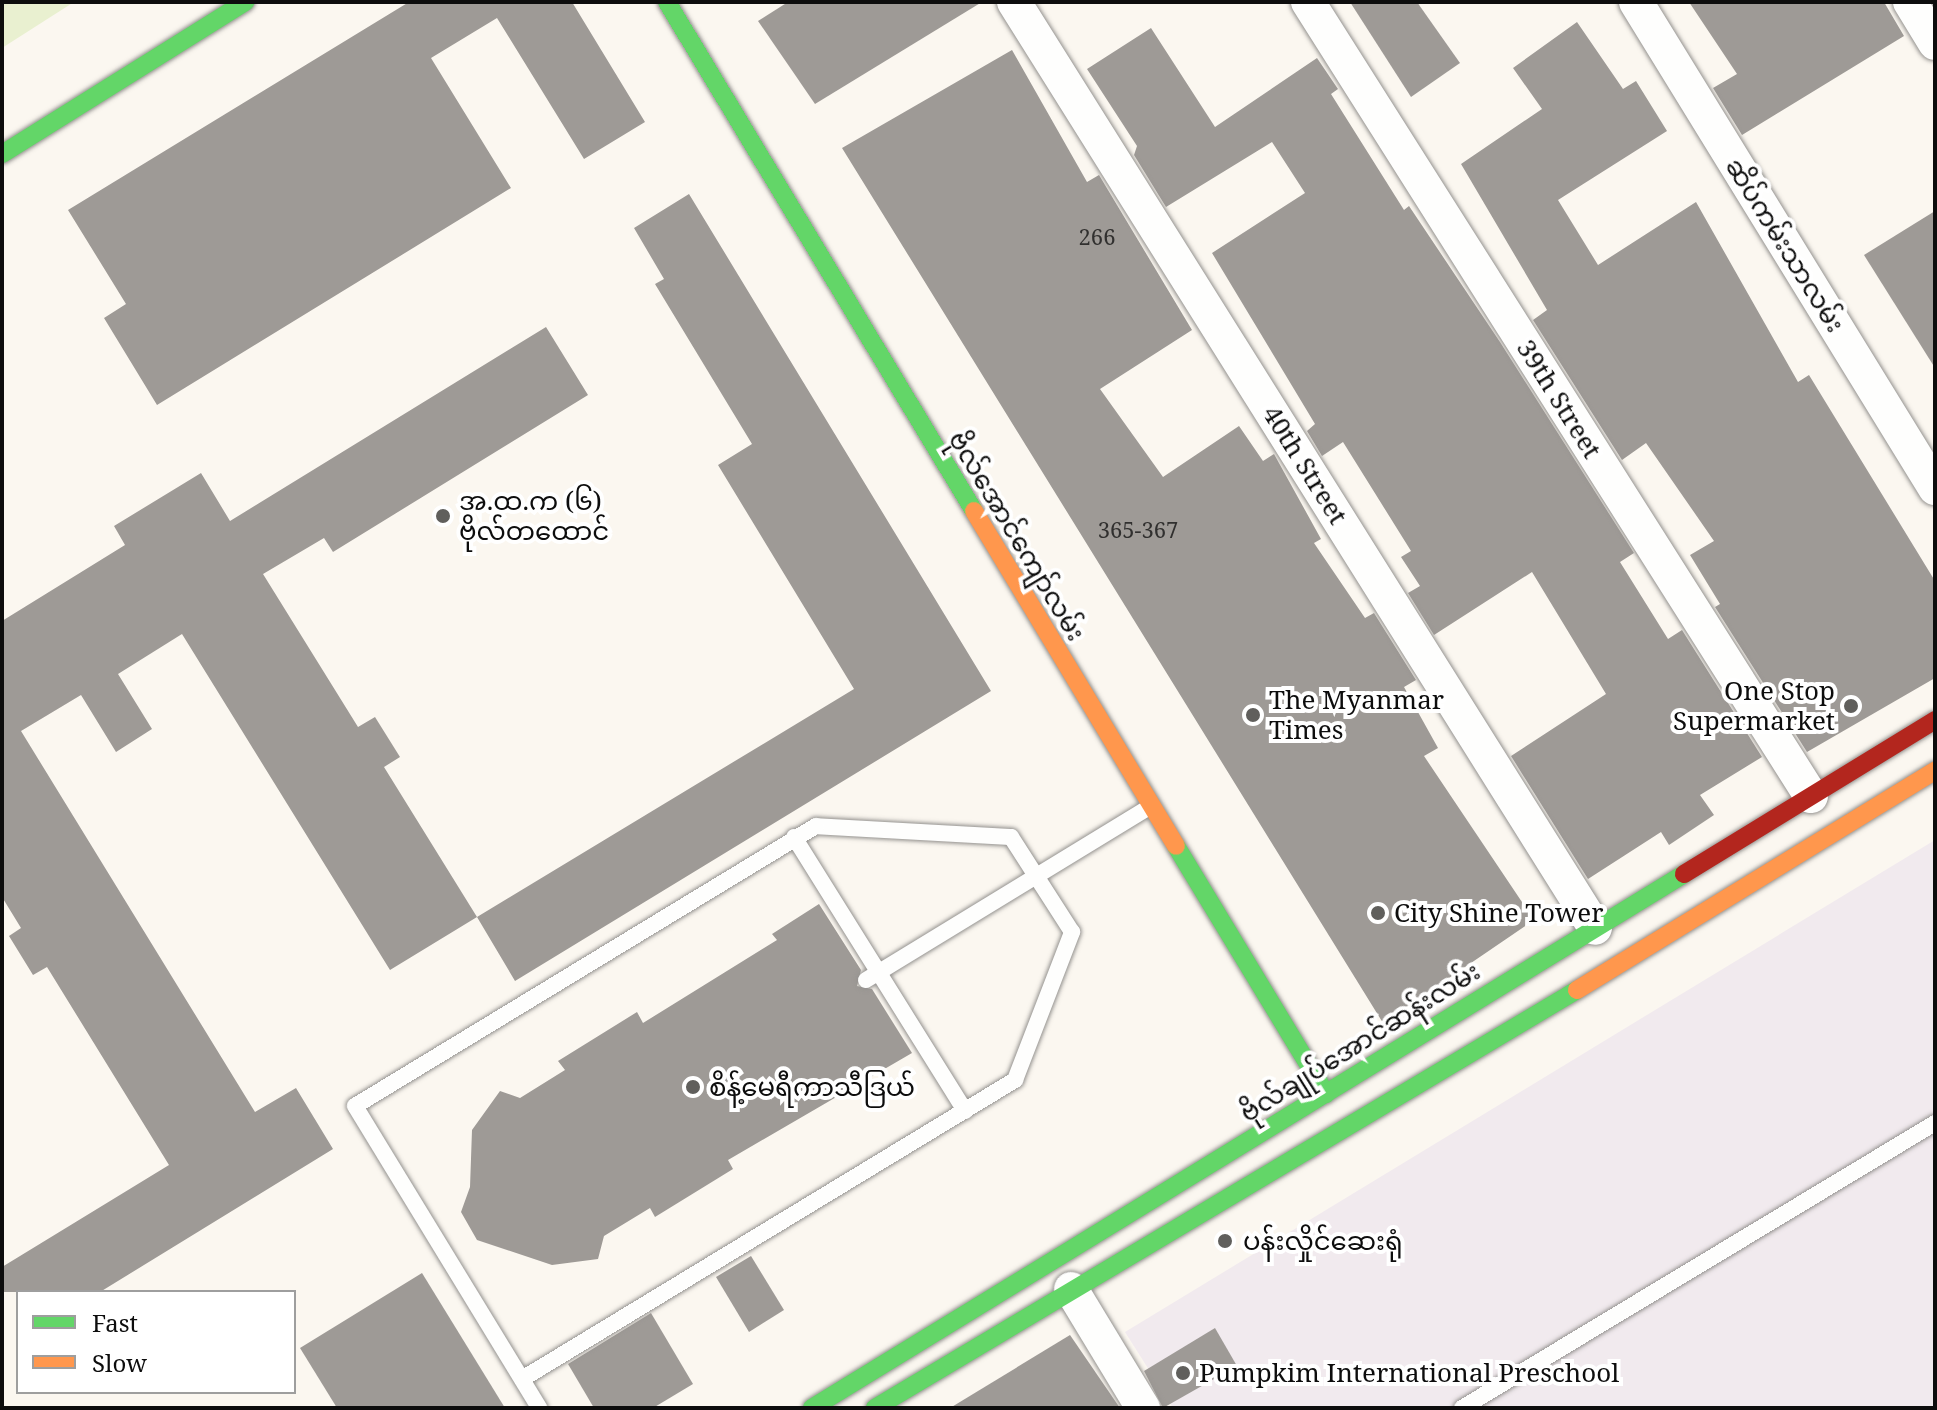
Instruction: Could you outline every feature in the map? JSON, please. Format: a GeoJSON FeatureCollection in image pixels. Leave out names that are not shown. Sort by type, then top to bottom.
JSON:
{"type":"FeatureCollection","features":[{"type":"Feature","properties":{"kind":"main road"},"geometry":{"type":"LineString","coordinates":[[2,154],[245,2]]}},
{"type":"Feature","properties":{"kind":"main road","name":"ဗိုလ်အောင်ကျော်လမ်း"},"geometry":{"type":"LineString","coordinates":[[667,2],[1149,807],[1326,1094]]}},
{"type":"Feature","properties":{"kind":"main road","name":"ဗိုလ်ချုပ်အောင်ဆန်းလမ်း"},"geometry":{"type":"LineString","coordinates":[[812,1408],[1935,720]]}},
{"type":"Feature","properties":{"kind":"main road"},"geometry":{"type":"LineString","coordinates":[[875,1408],[1084,1282],[1309,1154],[1935,771]]}},
{"type":"Feature","properties":{"kind":"main road"},"geometry":{"type":"LineString","coordinates":[[1288,1118],[1309,1154]]}},
{"type":"Feature","properties":{"kind":"main road"},"geometry":{"type":"LineString","coordinates":[[1079,1244],[1084,1282]]}},
{"type":"Feature","properties":{"kind":"street","name":"40th Street"},"geometry":{"type":"LineString","coordinates":[[1014,2],[1595,928]]}},
{"type":"Feature","properties":{"kind":"street","name":"39th Street"},"geometry":{"type":"LineString","coordinates":[[1308,2],[1811,796]]}},
{"type":"Feature","properties":{"kind":"street","name":"ဆိပ်ကမ်းသာလမ်း"},"geometry":{"type":"LineString","coordinates":[[1636,2],[1935,488]]}},
{"type":"Feature","properties":{"kind":"street"},"geometry":{"type":"LineString","coordinates":[[1910,2],[1935,43]]}},
{"type":"Feature","properties":{"kind":"street"},"geometry":{"type":"LineString","coordinates":[[1084,1282],[1143,1408]]}},
{"type":"Feature","properties":{"kind":"lane"},"geometry":{"type":"LineString","coordinates":[[866,980],[1149,807]]}},
{"type":"Feature","properties":{"kind":"lane"},"geometry":{"type":"LineString","coordinates":[[522,1379],[1015,1080],[1072,932],[1011,837],[816,826],[355,1106],[539,1408]]}},
{"type":"Feature","properties":{"kind":"lane"},"geometry":{"type":"LineString","coordinates":[[794,837],[881,971],[965,1111]]}},
{"type":"Feature","properties":{"kind":"lane"},"geometry":{"type":"LineString","coordinates":[[1462,1408],[1935,1123]]}},
{"type":"Feature","properties":{"kind":"shaded area"},"geometry":{"type":"Polygon","coordinates":[[[1935,840],[1935,1408],[1173,1408],[1125,1332],[1935,840]]]}},
{"type":"Feature","properties":{"kind":"green space"},"geometry":{"type":"Polygon","coordinates":[[[2,2],[74,2],[2,48],[2,2]]]}},
{"type":"Feature","properties":{"kind":"building"},"geometry":{"type":"Polygon","coordinates":[[[409,2],[572,2],[645,122],[584,159],[497,18],[431,58],[511,188],[157,405],[104,318],[126,304],[68,210],[409,2]]]}},
{"type":"Feature","properties":{"kind":"building"},"geometry":{"type":"Polygon","coordinates":[[[788,2],[982,2],[815,104],[758,21],[788,2]]]}},
{"type":"Feature","properties":{"kind":"building"},"geometry":{"type":"Polygon","coordinates":[[[1350,2],[1417,2],[1460,63],[1411,97],[1350,2]]]}},
{"type":"Feature","properties":{"kind":"building"},"geometry":{"type":"Polygon","coordinates":[[[1689,2],[1884,2],[1904,36],[1742,135],[1713,88],[1737,74],[1689,2]]]}},
{"type":"Feature","properties":{"kind":"building"},"geometry":{"type":"Polygon","coordinates":[[[1577,22],[1623,89],[1636,81],[1667,131],[1558,200],[1598,265],[1696,202],[1798,382],[1809,375],[1935,581],[1935,678],[1807,752],[1715,607],[1720,604],[1690,555],[1714,541],[1646,443],[1622,460],[1533,320],[1547,310],[1461,164],[1542,109],[1513,68],[1577,22]]]}},
{"type":"Feature","properties":{"kind":"building"},"geometry":{"type":"Polygon","coordinates":[[[1151,28],[1215,127],[1317,58],[1338,89],[1331,94],[1404,210],[1409,206],[1634,553],[1620,562],[1668,639],[1682,630],[1762,757],[1700,795],[1714,815],[1669,845],[1661,832],[1588,879],[1511,756],[1606,694],[1532,572],[1434,635],[1408,593],[1420,586],[1401,557],[1411,551],[1343,442],[1322,456],[1307,431],[1315,424],[1212,253],[1305,193],[1272,142],[1166,207],[1134,155],[1137,146],[1087,69],[1151,28]]]}},
{"type":"Feature","properties":{"kind":"building"},"geometry":{"type":"Polygon","coordinates":[[[1012,50],[1087,182],[1099,175],[1192,330],[1100,389],[1163,477],[1239,426],[1263,461],[1274,454],[1321,539],[1314,543],[1365,618],[1374,613],[1416,680],[1404,687],[1438,748],[1424,756],[1534,920],[1383,1023],[842,148],[1012,50]]]}},
{"type":"Feature","properties":{"kind":"building"},"geometry":{"type":"Polygon","coordinates":[[[689,194],[991,691],[515,981],[477,917],[854,689],[718,465],[752,444],[655,284],[664,279],[634,228],[689,194]]]}},
{"type":"Feature","properties":{"kind":"building"},"geometry":{"type":"Polygon","coordinates":[[[1935,211],[1935,368],[1864,255],[1935,211]]]}},
{"type":"Feature","properties":{"kind":"building"},"geometry":{"type":"Polygon","coordinates":[[[546,327],[588,395],[333,552],[324,538],[263,574],[358,727],[375,717],[400,757],[384,767],[477,917],[390,970],[182,634],[118,674],[152,729],[116,752],[81,695],[21,731],[255,1112],[296,1088],[333,1149],[103,1290],[2,1292],[2,1267],[169,1165],[47,967],[33,975],[9,936],[21,928],[2,897],[2,621],[125,545],[114,526],[201,473],[230,521],[546,327]]]}},
{"type":"Feature","properties":{"kind":"building","name":"စိန့်မေရီကာသီဒြယ်"},"geometry":{"type":"Polygon","coordinates":[[[819,904],[861,970],[857,986],[872,989],[912,1053],[728,1160],[733,1169],[655,1217],[650,1208],[604,1236],[598,1259],[552,1265],[477,1240],[461,1212],[470,1187],[472,1130],[500,1091],[520,1098],[565,1070],[558,1061],[637,1012],[643,1023],[777,940],[772,934],[819,904]]]}},
{"type":"Feature","properties":{"kind":"building"},"geometry":{"type":"Polygon","coordinates":[[[751,1256],[784,1310],[749,1332],[716,1277],[751,1256]]]}},
{"type":"Feature","properties":{"kind":"building"},"geometry":{"type":"Polygon","coordinates":[[[422,1273],[505,1408],[337,1408],[300,1348],[422,1273]]]}},
{"type":"Feature","properties":{"kind":"building"},"geometry":{"type":"Polygon","coordinates":[[[651,1313],[693,1384],[653,1408],[594,1408],[568,1364],[651,1313]]]}},
{"type":"Feature","properties":{"kind":"building","name":"Pumpkim International Preschool"},"geometry":{"type":"Polygon","coordinates":[[[1215,1328],[1237,1366],[1163,1408],[1144,1371],[1215,1328]]]}},
{"type":"Feature","properties":{"kind":"building"},"geometry":{"type":"Polygon","coordinates":[[[1070,1335],[1120,1408],[950,1408],[1070,1335]]]}},
{"type":"Feature","properties":{"kind":"traffic: fast"},"geometry":{"type":"LineString","coordinates":[[2,154],[245,2]]}},
{"type":"Feature","properties":{"kind":"traffic: fast"},"geometry":{"type":"LineString","coordinates":[[667,2],[974,511]]}},
{"type":"Feature","properties":{"kind":"traffic: fast"},"geometry":{"type":"LineString","coordinates":[[1176,846],[1326,1094]]}},
{"type":"Feature","properties":{"kind":"traffic: fast"},"geometry":{"type":"LineString","coordinates":[[812,1408],[1684,874]]}},
{"type":"Feature","properties":{"kind":"traffic: fast"},"geometry":{"type":"LineString","coordinates":[[875,1408],[1577,990]]}},
{"type":"Feature","properties":{"kind":"traffic: slow"},"geometry":{"type":"LineString","coordinates":[[974,511],[1176,846]]}},
{"type":"Feature","properties":{"kind":"traffic: slow"},"geometry":{"type":"LineString","coordinates":[[1577,990],[1935,771]]}},
{"type":"Feature","properties":{"kind":"traffic: jam"},"geometry":{"type":"LineString","coordinates":[[1684,874],[1935,720]]}},
{"type":"Feature","properties":{"kind":"place","name":"အ.ထ.က (၆) ဗိုလ်တထောင်"},"geometry":{"type":"Point","coordinates":[443,516]}},
{"type":"Feature","properties":{"kind":"place","name":"One Stop Supermarket"},"geometry":{"type":"Point","coordinates":[1851,706]}},
{"type":"Feature","properties":{"kind":"place","name":"The Myanmar Times"},"geometry":{"type":"Point","coordinates":[1253,715]}},
{"type":"Feature","properties":{"kind":"place","name":"City Shine Tower"},"geometry":{"type":"Point","coordinates":[1378,913]}},
{"type":"Feature","properties":{"kind":"place","name":"စိန့်မေရီကာသီဒြယ်"},"geometry":{"type":"Point","coordinates":[693,1087]}},
{"type":"Feature","properties":{"kind":"place","name":"ပန်းလှိုင်ဆေးရုံ"},"geometry":{"type":"Point","coordinates":[1225,1241]}},
{"type":"Feature","properties":{"kind":"place","name":"Pumpkim International Preschool"},"geometry":{"type":"Point","coordinates":[1183,1373]}}]}
